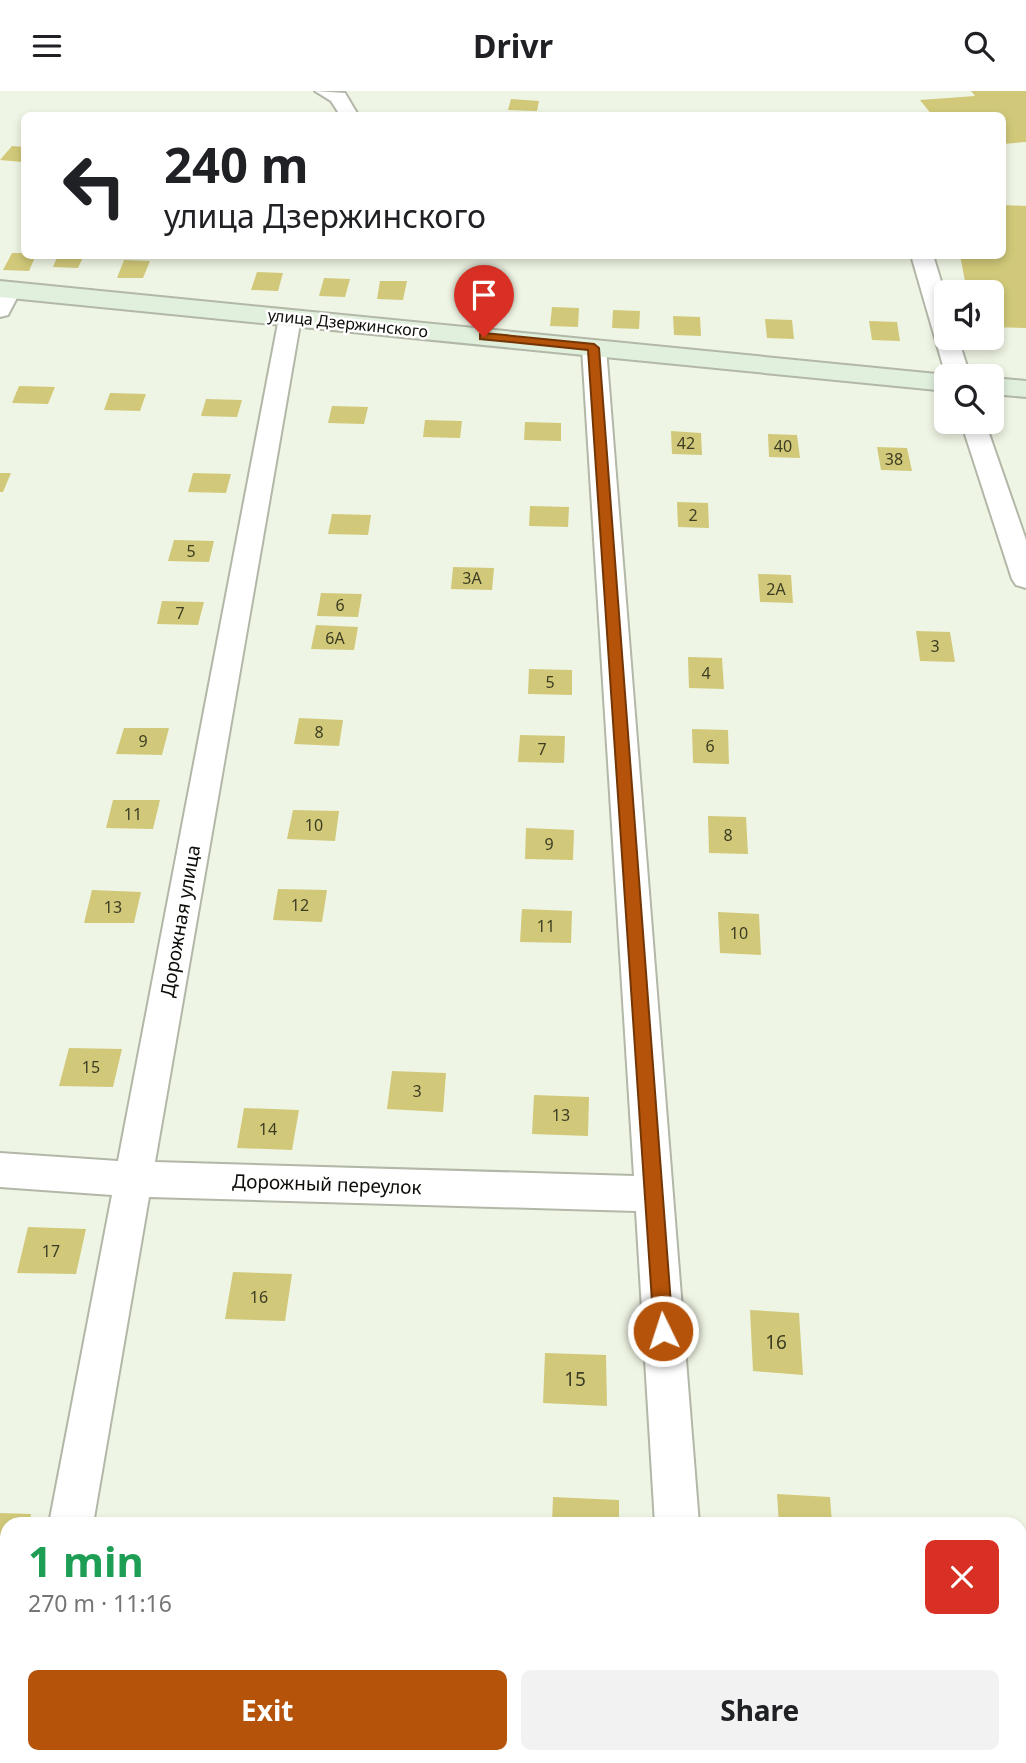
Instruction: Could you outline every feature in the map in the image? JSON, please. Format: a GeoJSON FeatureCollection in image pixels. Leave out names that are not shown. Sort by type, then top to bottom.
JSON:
{"type":"FeatureCollection","features":[{"type":"Feature","properties":{"kind":"main road","name":"улица Дзержинского"},"geometry":{"type":"LineString","coordinates":[[3,296],[290,318],[934,382]]}},
{"type":"Feature","properties":{"kind":"main road"},"geometry":{"type":"LineString","coordinates":[[1004,387],[1026,389]]}},
{"type":"Feature","properties":{"kind":"street"},"geometry":{"type":"LineString","coordinates":[[324,91],[338,97],[347,112]]}},
{"type":"Feature","properties":{"kind":"street"},"geometry":{"type":"LineString","coordinates":[[923,259],[954,364]]}},
{"type":"Feature","properties":{"kind":"street","name":"Дорожная улица"},"geometry":{"type":"LineString","coordinates":[[72,1517],[290,318]]}},
{"type":"Feature","properties":{"kind":"street"},"geometry":{"type":"LineString","coordinates":[[594,348],[677,1517]]}},
{"type":"Feature","properties":{"kind":"street"},"geometry":{"type":"LineString","coordinates":[[977,434],[1026,579]]}},
{"type":"Feature","properties":{"kind":"street","name":"Дорожный переулок"},"geometry":{"type":"LineString","coordinates":[[0,1170],[133,1179],[654,1194]]}},
{"type":"Feature","properties":{"kind":"building"},"geometry":{"type":"Polygon","coordinates":[[[971,91],[1026,91],[1026,142],[1006,144],[1006,112],[930,112],[920,100],[975,96],[971,91]]]}},
{"type":"Feature","properties":{"kind":"building"},"geometry":{"type":"Polygon","coordinates":[[[511,99],[539,101],[537,111],[508,110],[511,99]]]}},
{"type":"Feature","properties":{"kind":"building"},"geometry":{"type":"Polygon","coordinates":[[[12,146],[21,147],[21,162],[0,160],[12,146]]]}},
{"type":"Feature","properties":{"kind":"building"},"geometry":{"type":"Polygon","coordinates":[[[1006,205],[1026,206],[1026,328],[1004,327],[1004,280],[965,280],[961,259],[1006,259],[1006,205]]]}},
{"type":"Feature","properties":{"kind":"building"},"geometry":{"type":"Polygon","coordinates":[[[12,253],[21,253],[21,259],[34,259],[29,271],[3,270],[12,253]]]}},
{"type":"Feature","properties":{"kind":"building"},"geometry":{"type":"Polygon","coordinates":[[[56,259],[82,259],[78,268],[53,267],[56,259]]]}},
{"type":"Feature","properties":{"kind":"building"},"geometry":{"type":"Polygon","coordinates":[[[124,260],[150,261],[143,278],[117,278],[124,260]]]}},
{"type":"Feature","properties":{"kind":"building"},"geometry":{"type":"Polygon","coordinates":[[[257,272],[283,273],[278,291],[251,290],[257,272]]]}},
{"type":"Feature","properties":{"kind":"building"},"geometry":{"type":"Polygon","coordinates":[[[324,278],[350,279],[345,297],[319,296],[324,278]]]}},
{"type":"Feature","properties":{"kind":"building"},"geometry":{"type":"Polygon","coordinates":[[[380,281],[407,281],[403,300],[377,299],[380,281]]]}},
{"type":"Feature","properties":{"kind":"building"},"geometry":{"type":"Polygon","coordinates":[[[460,291],[487,291],[484,310],[458,309],[460,291]]]}},
{"type":"Feature","properties":{"kind":"building"},"geometry":{"type":"Polygon","coordinates":[[[552,307],[579,308],[578,327],[550,326],[552,307]]]}},
{"type":"Feature","properties":{"kind":"building"},"geometry":{"type":"Polygon","coordinates":[[[613,310],[640,311],[639,329],[612,328],[613,310]]]}},
{"type":"Feature","properties":{"kind":"building"},"geometry":{"type":"Polygon","coordinates":[[[673,316],[700,317],[701,336],[674,335],[673,316]]]}},
{"type":"Feature","properties":{"kind":"building"},"geometry":{"type":"Polygon","coordinates":[[[765,319],[792,320],[794,339],[767,338],[765,319]]]}},
{"type":"Feature","properties":{"kind":"building"},"geometry":{"type":"Polygon","coordinates":[[[869,321],[897,322],[900,341],[872,340],[869,321]]]}},
{"type":"Feature","properties":{"kind":"building"},"geometry":{"type":"Polygon","coordinates":[[[19,386],[55,387],[48,404],[12,403],[19,386]]]}},
{"type":"Feature","properties":{"kind":"building"},"geometry":{"type":"Polygon","coordinates":[[[110,393],[146,394],[140,411],[104,410],[110,393]]]}},
{"type":"Feature","properties":{"kind":"building"},"geometry":{"type":"Polygon","coordinates":[[[206,399],[242,400],[237,417],[201,416],[206,399]]]}},
{"type":"Feature","properties":{"kind":"building"},"geometry":{"type":"Polygon","coordinates":[[[332,406],[368,407],[364,424],[328,423],[332,406]]]}},
{"type":"Feature","properties":{"kind":"building"},"geometry":{"type":"Polygon","coordinates":[[[425,420],[462,421],[460,438],[423,437],[425,420]]]}},
{"type":"Feature","properties":{"kind":"building"},"geometry":{"type":"Polygon","coordinates":[[[525,422],[561,423],[561,441],[524,440],[525,422]]]}},
{"type":"Feature","properties":{"kind":"building"},"geometry":{"type":"Polygon","coordinates":[[[671,431],[701,433],[702,455],[672,454],[671,431]]]}},
{"type":"Feature","properties":{"kind":"building"},"geometry":{"type":"Polygon","coordinates":[[[768,434],[797,435],[800,458],[769,457],[768,434]]]}},
{"type":"Feature","properties":{"kind":"building"},"geometry":{"type":"Polygon","coordinates":[[[877,447],[907,448],[912,471],[881,470],[877,447]]]}},
{"type":"Feature","properties":{"kind":"building"},"geometry":{"type":"Polygon","coordinates":[[[0,473],[11,473],[3,492],[0,492],[0,473]]]}},
{"type":"Feature","properties":{"kind":"building"},"geometry":{"type":"Polygon","coordinates":[[[193,473],[231,474],[226,493],[188,492],[193,473]]]}},
{"type":"Feature","properties":{"kind":"building"},"geometry":{"type":"Polygon","coordinates":[[[677,502],[708,503],[709,528],[678,527],[677,502]]]}},
{"type":"Feature","properties":{"kind":"building"},"geometry":{"type":"Polygon","coordinates":[[[530,506],[569,507],[568,527],[529,526],[530,506]]]}},
{"type":"Feature","properties":{"kind":"building"},"geometry":{"type":"Polygon","coordinates":[[[332,514],[371,515],[368,535],[328,534],[332,514]]]}},
{"type":"Feature","properties":{"kind":"building"},"geometry":{"type":"Polygon","coordinates":[[[174,540],[214,541],[209,562],[168,561],[174,540]]]}},
{"type":"Feature","properties":{"kind":"building"},"geometry":{"type":"Polygon","coordinates":[[[453,567],[494,568],[492,590],[451,589],[453,567]]]}},
{"type":"Feature","properties":{"kind":"building"},"geometry":{"type":"Polygon","coordinates":[[[758,574],[791,575],[793,603],[760,602],[758,574]]]}},
{"type":"Feature","properties":{"kind":"building"},"geometry":{"type":"Polygon","coordinates":[[[321,593],[362,594],[358,617],[317,616],[321,593]]]}},
{"type":"Feature","properties":{"kind":"building"},"geometry":{"type":"Polygon","coordinates":[[[162,601],[204,602],[198,625],[157,624],[162,601]]]}},
{"type":"Feature","properties":{"kind":"building"},"geometry":{"type":"Polygon","coordinates":[[[316,625],[358,627],[354,650],[311,649],[316,625]]]}},
{"type":"Feature","properties":{"kind":"building"},"geometry":{"type":"Polygon","coordinates":[[[916,631],[950,632],[955,662],[920,661],[916,631]]]}},
{"type":"Feature","properties":{"kind":"building"},"geometry":{"type":"Polygon","coordinates":[[[688,657],[722,658],[724,689],[689,688],[688,657]]]}},
{"type":"Feature","properties":{"kind":"building"},"geometry":{"type":"Polygon","coordinates":[[[529,669],[572,670],[572,695],[528,694],[529,669]]]}},
{"type":"Feature","properties":{"kind":"building"},"geometry":{"type":"Polygon","coordinates":[[[299,718],[343,720],[339,746],[294,744],[299,718]]]}},
{"type":"Feature","properties":{"kind":"building"},"geometry":{"type":"Polygon","coordinates":[[[124,728],[169,728],[162,755],[116,754],[124,728]]]}},
{"type":"Feature","properties":{"kind":"building"},"geometry":{"type":"Polygon","coordinates":[[[692,729],[728,730],[729,764],[693,763],[692,729]]]}},
{"type":"Feature","properties":{"kind":"building"},"geometry":{"type":"Polygon","coordinates":[[[520,735],[565,736],[564,763],[518,762],[520,735]]]}},
{"type":"Feature","properties":{"kind":"building"},"geometry":{"type":"Polygon","coordinates":[[[113,800],[160,800],[153,829],[106,828],[113,800]]]}},
{"type":"Feature","properties":{"kind":"building"},"geometry":{"type":"Polygon","coordinates":[[[293,810],[339,811],[335,841],[287,839],[293,810]]]}},
{"type":"Feature","properties":{"kind":"building"},"geometry":{"type":"Polygon","coordinates":[[[708,816],[746,817],[748,854],[709,853],[708,816]]]}},
{"type":"Feature","properties":{"kind":"building"},"geometry":{"type":"Polygon","coordinates":[[[526,828],[574,830],[573,860],[525,859],[526,828]]]}},
{"type":"Feature","properties":{"kind":"building"},"geometry":{"type":"Polygon","coordinates":[[[278,889],[327,890],[322,922],[273,920],[278,889]]]}},
{"type":"Feature","properties":{"kind":"building"},"geometry":{"type":"Polygon","coordinates":[[[92,890],[141,892],[134,923],[84,923],[92,890]]]}},
{"type":"Feature","properties":{"kind":"building"},"geometry":{"type":"Polygon","coordinates":[[[522,909],[572,911],[571,943],[520,942],[522,909]]]}},
{"type":"Feature","properties":{"kind":"building"},"geometry":{"type":"Polygon","coordinates":[[[718,912],[759,914],[761,955],[720,953],[718,912]]]}},
{"type":"Feature","properties":{"kind":"building"},"geometry":{"type":"Polygon","coordinates":[[[69,1048],[122,1049],[113,1087],[59,1086],[69,1048]]]}},
{"type":"Feature","properties":{"kind":"building"},"geometry":{"type":"Polygon","coordinates":[[[392,1071],[446,1073],[443,1112],[387,1109],[392,1071]]]}},
{"type":"Feature","properties":{"kind":"building"},"geometry":{"type":"Polygon","coordinates":[[[534,1095],[589,1097],[588,1136],[532,1134],[534,1095]]]}},
{"type":"Feature","properties":{"kind":"building"},"geometry":{"type":"Polygon","coordinates":[[[244,1108],[299,1110],[292,1150],[237,1148],[244,1108]]]}},
{"type":"Feature","properties":{"kind":"building"},"geometry":{"type":"Polygon","coordinates":[[[28,1227],[86,1229],[76,1274],[17,1273],[28,1227]]]}},
{"type":"Feature","properties":{"kind":"building"},"geometry":{"type":"Polygon","coordinates":[[[233,1272],[292,1274],[285,1321],[225,1319],[233,1272]]]}},
{"type":"Feature","properties":{"kind":"building"},"geometry":{"type":"Polygon","coordinates":[[[750,1310],[799,1313],[803,1375],[753,1371],[750,1310]]]}},
{"type":"Feature","properties":{"kind":"building"},"geometry":{"type":"Polygon","coordinates":[[[545,1353],[606,1355],[607,1406],[543,1403],[545,1353]]]}},
{"type":"Feature","properties":{"kind":"building"},"geometry":{"type":"Polygon","coordinates":[[[777,1494],[830,1497],[831,1517],[779,1517],[777,1494]]]}},
{"type":"Feature","properties":{"kind":"building"},"geometry":{"type":"Polygon","coordinates":[[[553,1497],[619,1500],[619,1517],[552,1517],[553,1497]]]}},
{"type":"Feature","properties":{"kind":"building"},"geometry":{"type":"Polygon","coordinates":[[[0,1513],[31,1514],[30,1517],[0,1517],[0,1513]]]}},
{"type":"Feature","properties":{"kind":"route"},"geometry":{"type":"LineString","coordinates":[[484,337],[594,348],[663,1331]]}}]}
